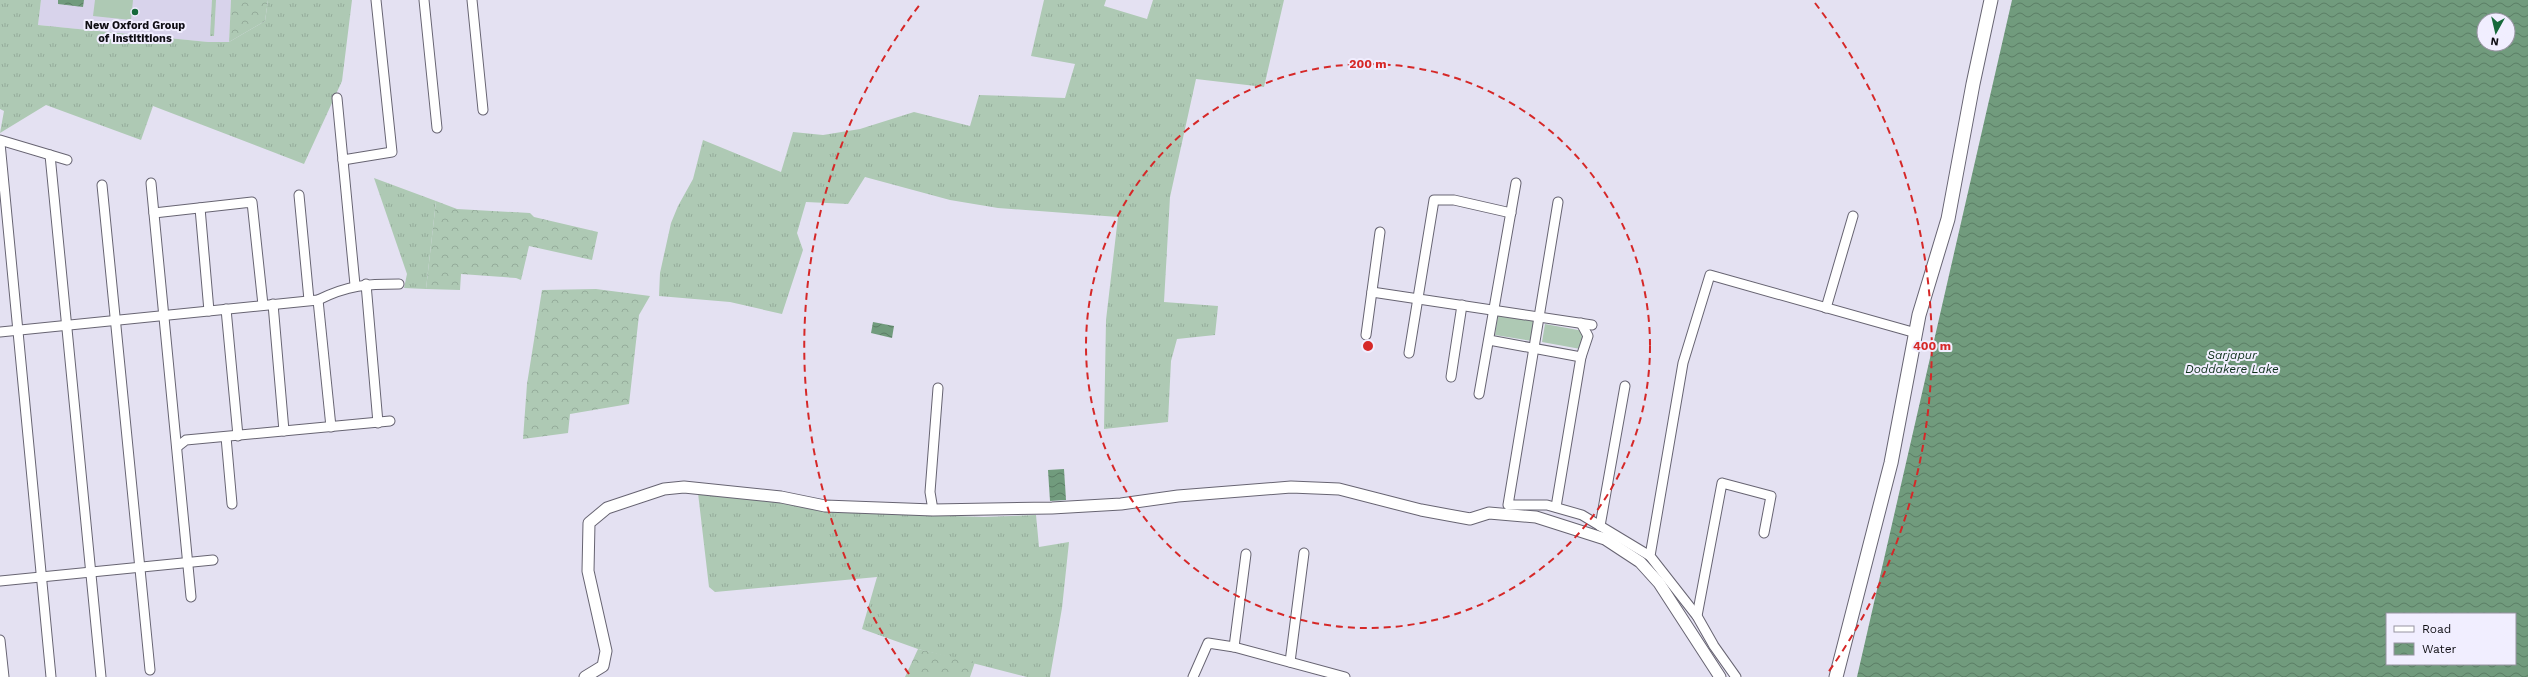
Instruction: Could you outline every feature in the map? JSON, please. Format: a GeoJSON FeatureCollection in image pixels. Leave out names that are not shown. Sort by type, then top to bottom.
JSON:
{"type":"FeatureCollection","features":[{"type":"Feature","properties":{"kind":"main road"},"geometry":{"type":"LineString","coordinates":[[1836,677],[1891,463],[1916,333],[1932,267],[1948,219],[1973,84],[1991,0]]}},
{"type":"Feature","properties":{"kind":"street"},"geometry":{"type":"LineString","coordinates":[[343,160],[392,152],[376,0]]}},
{"type":"Feature","properties":{"kind":"street"},"geometry":{"type":"LineString","coordinates":[[424,0],[437,128]]}},
{"type":"Feature","properties":{"kind":"street"},"geometry":{"type":"LineString","coordinates":[[472,0],[483,110]]}},
{"type":"Feature","properties":{"kind":"street"},"geometry":{"type":"LineString","coordinates":[[337,98],[355,285]]}},
{"type":"Feature","properties":{"kind":"street"},"geometry":{"type":"LineString","coordinates":[[52,677],[0,141],[67,160]]}},
{"type":"Feature","properties":{"kind":"street"},"geometry":{"type":"LineString","coordinates":[[50,155],[102,677]]}},
{"type":"Feature","properties":{"kind":"street"},"geometry":{"type":"LineString","coordinates":[[151,184],[191,597]]}},
{"type":"Feature","properties":{"kind":"street"},"geometry":{"type":"LineString","coordinates":[[1479,394],[1516,184]]}},
{"type":"Feature","properties":{"kind":"street"},"geometry":{"type":"LineString","coordinates":[[102,185],[150,670]]}},
{"type":"Feature","properties":{"kind":"street"},"geometry":{"type":"LineString","coordinates":[[299,195],[331,427]]}},
{"type":"Feature","properties":{"kind":"street"},"geometry":{"type":"LineString","coordinates":[[1409,353],[1416,299],[1434,200],[1454,200],[1511,213]]}},
{"type":"Feature","properties":{"kind":"street"},"geometry":{"type":"LineString","coordinates":[[154,213],[252,202],[263,305]]}},
{"type":"Feature","properties":{"kind":"street"},"geometry":{"type":"LineString","coordinates":[[1558,202],[1508,505],[1547,505],[1582,515],[1650,556],[1697,616],[1714,646],[1736,677]]}},
{"type":"Feature","properties":{"kind":"street"},"geometry":{"type":"LineString","coordinates":[[200,208],[209,311]]}},
{"type":"Feature","properties":{"kind":"street"},"geometry":{"type":"LineString","coordinates":[[1826,308],[1853,216]]}},
{"type":"Feature","properties":{"kind":"street"},"geometry":{"type":"LineString","coordinates":[[1366,335],[1380,232]]}},
{"type":"Feature","properties":{"kind":"street"},"geometry":{"type":"LineString","coordinates":[[1650,556],[1682,363],[1710,275],[1916,333]]}},
{"type":"Feature","properties":{"kind":"street"},"geometry":{"type":"LineString","coordinates":[[366,284],[378,423]]}},
{"type":"Feature","properties":{"kind":"street"},"geometry":{"type":"LineString","coordinates":[[0,332],[314,300],[355,285],[399,284]]}},
{"type":"Feature","properties":{"kind":"street"},"geometry":{"type":"LineString","coordinates":[[1372,292],[1592,325]]}},
{"type":"Feature","properties":{"kind":"street"},"geometry":{"type":"LineString","coordinates":[[273,304],[284,431]]}},
{"type":"Feature","properties":{"kind":"street"},"geometry":{"type":"LineString","coordinates":[[1451,377],[1462,305]]}},
{"type":"Feature","properties":{"kind":"street"},"geometry":{"type":"LineString","coordinates":[[226,309],[238,436]]}},
{"type":"Feature","properties":{"kind":"street"},"geometry":{"type":"LineString","coordinates":[[1556,508],[1581,357],[1588,336],[1581,323]]}},
{"type":"Feature","properties":{"kind":"street"},"geometry":{"type":"LineString","coordinates":[[1489,340],[1581,357]]}},
{"type":"Feature","properties":{"kind":"street"},"geometry":{"type":"LineString","coordinates":[[1600,526],[1624,386]]}},
{"type":"Feature","properties":{"kind":"street"},"geometry":{"type":"LineString","coordinates":[[933,510],[930,492],[938,388]]}},
{"type":"Feature","properties":{"kind":"street"},"geometry":{"type":"LineString","coordinates":[[177,448],[186,440],[390,422]]}},
{"type":"Feature","properties":{"kind":"street"},"geometry":{"type":"LineString","coordinates":[[226,437],[232,504]]}},
{"type":"Feature","properties":{"kind":"street"},"geometry":{"type":"LineString","coordinates":[[1697,616],[1722,483],[1771,496],[1764,533]]}},
{"type":"Feature","properties":{"kind":"street"},"geometry":{"type":"LineString","coordinates":[[585,677],[603,666],[606,651],[596,610],[587,556],[588,523],[596,514],[607,508],[664,489],[684,487],[780,497],[824,506],[933,510],[1114,505],[1178,496],[1291,487],[1339,489],[1421,510],[1470,519],[1489,513],[1536,517],[1605,539],[1640,562],[1659,583],[1720,677]]}},
{"type":"Feature","properties":{"kind":"street"},"geometry":{"type":"LineString","coordinates":[[1234,647],[1246,554]]}},
{"type":"Feature","properties":{"kind":"street"},"geometry":{"type":"LineString","coordinates":[[1290,662],[1304,554]]}},
{"type":"Feature","properties":{"kind":"street"},"geometry":{"type":"LineString","coordinates":[[0,581],[213,560]]}},
{"type":"Feature","properties":{"kind":"street"},"geometry":{"type":"LineString","coordinates":[[0,640],[4,677]]}},
{"type":"Feature","properties":{"kind":"street"},"geometry":{"type":"LineString","coordinates":[[1193,677],[1208,643],[1234,647],[1345,677]]}},
{"type":"Feature","properties":{"kind":"shaded area","name":"New Oxford Group of Instititions"},"geometry":{"type":"Polygon","coordinates":[[[41,0],[231,0],[229,42],[208,42],[38,25],[41,0]]]}},
{"type":"Feature","properties":{"kind":"green space"},"geometry":{"type":"Polygon","coordinates":[[[0,0],[41,0],[38,25],[208,42],[229,42],[265,21],[268,0],[352,0],[342,81],[304,164],[153,106],[141,140],[46,105],[0,133],[4,111],[0,109],[0,0]]]}},
{"type":"Feature","properties":{"kind":"green space"},"geometry":{"type":"Polygon","coordinates":[[[95,0],[133,0],[131,20],[93,16],[95,0]]]}},
{"type":"Feature","properties":{"kind":"green space"},"geometry":{"type":"Polygon","coordinates":[[[212,0],[216,0],[214,36],[210,36],[212,0]]]}},
{"type":"Feature","properties":{"kind":"green space"},"geometry":{"type":"Polygon","coordinates":[[[231,0],[268,0],[265,21],[229,42],[231,0]]]}},
{"type":"Feature","properties":{"kind":"green space"},"geometry":{"type":"Polygon","coordinates":[[[1044,0],[1106,0],[1104,6],[1147,19],[1153,0],[1284,0],[1264,87],[1196,79],[1170,197],[1164,302],[1218,306],[1215,335],[1177,339],[1171,361],[1168,422],[1104,429],[1106,320],[1118,217],[998,208],[950,200],[865,177],[848,204],[806,202],[797,233],[803,250],[782,314],[730,302],[659,296],[660,273],[671,223],[678,206],[693,179],[703,140],[781,172],[793,132],[823,135],[860,129],[914,112],[970,126],[979,95],[1065,98],[1075,64],[1031,56],[1044,0]]]}},
{"type":"Feature","properties":{"kind":"green space"},"geometry":{"type":"Polygon","coordinates":[[[374,178],[436,201],[426,289],[404,288],[407,274],[374,178]]]}},
{"type":"Feature","properties":{"kind":"green space"},"geometry":{"type":"Polygon","coordinates":[[[436,201],[457,209],[530,213],[534,217],[598,232],[592,260],[529,246],[521,280],[516,278],[461,274],[460,290],[426,289],[436,201]]]}},
{"type":"Feature","properties":{"kind":"green space"},"geometry":{"type":"Polygon","coordinates":[[[596,289],[650,296],[639,315],[629,404],[570,414],[568,433],[523,439],[527,384],[542,290],[596,289]]]}},
{"type":"Feature","properties":{"kind":"green space"},"geometry":{"type":"Polygon","coordinates":[[[1498,315],[1535,321],[1532,341],[1495,335],[1498,315]]]}},
{"type":"Feature","properties":{"kind":"green space"},"geometry":{"type":"Polygon","coordinates":[[[1545,324],[1589,332],[1586,350],[1542,342],[1545,324]]]}},
{"type":"Feature","properties":{"kind":"green space"},"geometry":{"type":"Polygon","coordinates":[[[698,493],[777,501],[838,512],[984,517],[1036,515],[1039,547],[1069,542],[1062,608],[1050,677],[1027,677],[918,649],[862,629],[877,577],[715,592],[709,587],[698,493]]]}},
{"type":"Feature","properties":{"kind":"green space"},"geometry":{"type":"Polygon","coordinates":[[[918,649],[975,662],[970,677],[905,677],[918,649]]]}},
{"type":"Feature","properties":{"kind":"water"},"geometry":{"type":"Polygon","coordinates":[[[58,0],[84,0],[83,7],[58,4],[58,0]]]}},
{"type":"Feature","properties":{"kind":"water","name":"Sarjapur Doddakere Lake"},"geometry":{"type":"Polygon","coordinates":[[[2012,0],[2528,0],[2528,677],[1857,677],[2012,0]]]}},
{"type":"Feature","properties":{"kind":"water"},"geometry":{"type":"Polygon","coordinates":[[[873,322],[894,326],[892,338],[871,333],[873,322]]]}},
{"type":"Feature","properties":{"kind":"water"},"geometry":{"type":"Polygon","coordinates":[[[1064,469],[1066,500],[1050,501],[1048,470],[1064,469]]]}},
{"type":"Feature","properties":{"kind":"place","name":"New Oxford Group of Instititions"},"geometry":{"type":"Point","coordinates":[135,12]}}]}
